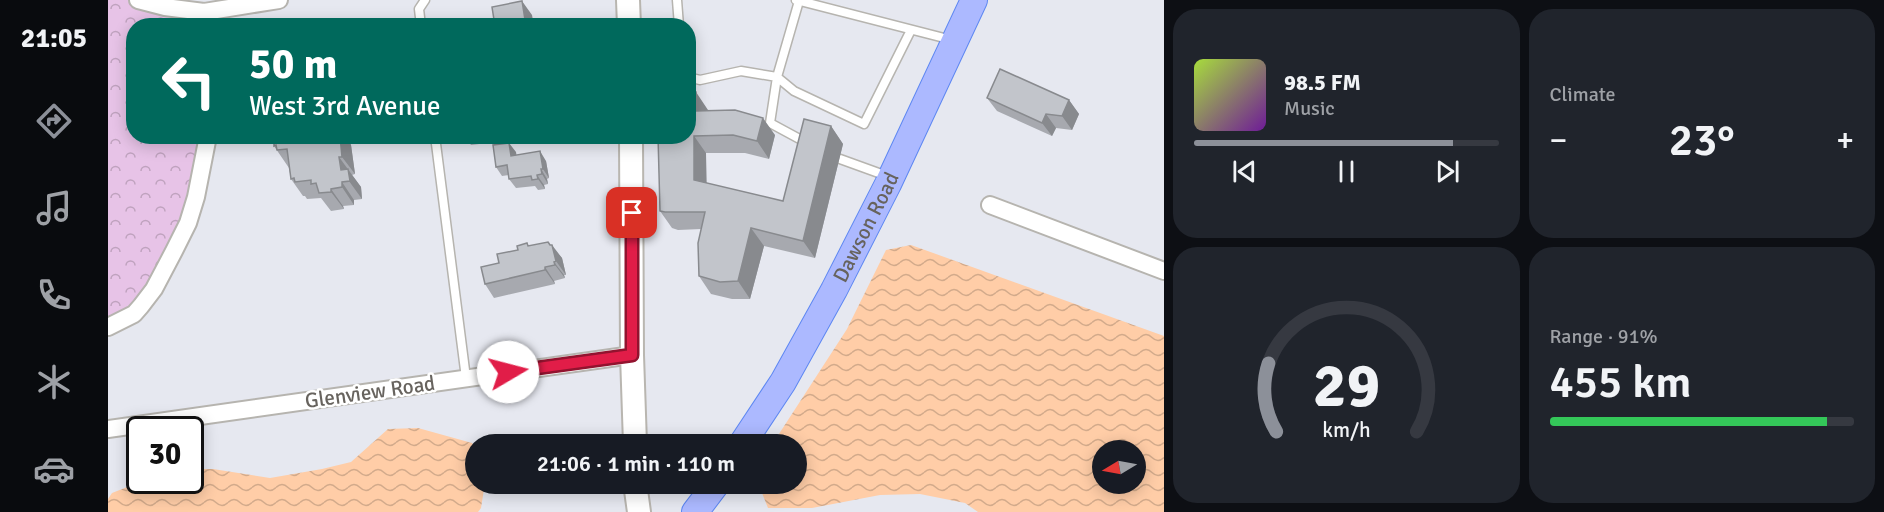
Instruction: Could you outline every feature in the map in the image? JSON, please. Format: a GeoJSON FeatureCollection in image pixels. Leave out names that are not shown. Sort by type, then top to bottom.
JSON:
{"type":"FeatureCollection","features":[{"type":"Feature","properties":{"kind":"main road","name":"Dawson Road"},"geometry":{"type":"LineString","coordinates":[[749,434],[783,382],[834,290],[891,178],[974,0]]}},
{"type":"Feature","properties":{"kind":"main road"},"geometry":{"type":"LineString","coordinates":[[695,512],[709,494]]}},
{"type":"Feature","properties":{"kind":"street"},"geometry":{"type":"LineString","coordinates":[[138,0],[202,18]]}},
{"type":"Feature","properties":{"kind":"street"},"geometry":{"type":"LineString","coordinates":[[207,18],[242,3],[279,0]]}},
{"type":"Feature","properties":{"kind":"street"},"geometry":{"type":"LineString","coordinates":[[628,0],[629,18]]}},
{"type":"Feature","properties":{"kind":"street"},"geometry":{"type":"LineString","coordinates":[[108,327],[134,314],[154,289],[190,214],[206,144]]}},
{"type":"Feature","properties":{"kind":"street"},"geometry":{"type":"LineString","coordinates":[[631,144],[635,434]]}},
{"type":"Feature","properties":{"kind":"street"},"geometry":{"type":"LineString","coordinates":[[990,205],[1164,271]]}},
{"type":"Feature","properties":{"kind":"street","name":"Glenview Road"},"geometry":{"type":"LineString","coordinates":[[108,429],[632,355]]}},
{"type":"Feature","properties":{"kind":"street"},"geometry":{"type":"LineString","coordinates":[[637,494],[639,512]]}},
{"type":"Feature","properties":{"kind":"lane"},"geometry":{"type":"LineString","coordinates":[[420,18],[419,9],[425,0]]}},
{"type":"Feature","properties":{"kind":"lane"},"geometry":{"type":"LineString","coordinates":[[677,0],[678,18]]}},
{"type":"Feature","properties":{"kind":"lane"},"geometry":{"type":"LineString","coordinates":[[770,123],[777,77],[797,0],[955,41]]}},
{"type":"Feature","properties":{"kind":"lane"},"geometry":{"type":"LineString","coordinates":[[696,79],[741,71],[777,77],[794,91],[864,124],[911,30]]}},
{"type":"Feature","properties":{"kind":"lane"},"geometry":{"type":"LineString","coordinates":[[760,123],[770,123],[814,147]]}},
{"type":"Feature","properties":{"kind":"lane"},"geometry":{"type":"LineString","coordinates":[[436,144],[466,378]]}},
{"type":"Feature","properties":{"kind":"lane"},"geometry":{"type":"LineString","coordinates":[[840,159],[891,178]]}},
{"type":"Feature","properties":{"kind":"green space"},"geometry":{"type":"Polygon","coordinates":[[[108,0],[135,0],[204,13],[204,18],[126,18],[126,144],[206,144],[195,197],[153,288],[108,326],[108,0]]]}},
{"type":"Feature","properties":{"kind":"water"},"geometry":{"type":"Polygon","coordinates":[[[911,245],[1164,336],[1164,512],[978,512],[965,503],[920,494],[880,495],[812,508],[768,508],[762,494],[807,494],[807,434],[779,434],[847,329],[886,250],[911,245]]]}},
{"type":"Feature","properties":{"kind":"water"},"geometry":{"type":"Polygon","coordinates":[[[418,428],[465,441],[465,494],[483,494],[478,512],[108,512],[108,499],[112,493],[126,487],[126,494],[204,494],[204,469],[270,478],[351,462],[388,429],[418,428]]]}},
{"type":"Feature","properties":{"kind":"building"},"geometry":{"type":"Polygon","coordinates":[[[522,1],[525,18],[494,18],[492,7],[522,1]]]}},
{"type":"Feature","properties":{"kind":"building"},"geometry":{"type":"Polygon","coordinates":[[[1000,69],[1069,100],[1062,116],[1046,114],[1042,123],[987,98],[1000,69]]]}},
{"type":"Feature","properties":{"kind":"building"},"geometry":{"type":"Polygon","coordinates":[[[735,110],[763,118],[757,141],[733,135],[696,136],[696,111],[735,110]]]}},
{"type":"Feature","properties":{"kind":"building"},"geometry":{"type":"Polygon","coordinates":[[[804,119],[831,126],[803,241],[751,228],[738,281],[720,282],[699,276],[698,243],[705,212],[660,211],[658,144],[694,144],[694,180],[783,201],[804,119]]]}},
{"type":"Feature","properties":{"kind":"building"},"geometry":{"type":"Polygon","coordinates":[[[274,144],[341,144],[342,157],[339,157],[341,170],[348,169],[350,181],[342,182],[342,187],[331,189],[331,192],[319,193],[316,183],[311,184],[311,180],[295,182],[294,178],[291,179],[287,149],[277,150],[276,145],[274,144]]]}},
{"type":"Feature","properties":{"kind":"building"},"geometry":{"type":"Polygon","coordinates":[[[509,144],[511,156],[540,151],[542,174],[537,175],[538,179],[532,180],[531,176],[509,179],[507,165],[496,167],[493,145],[509,144]]]}},
{"type":"Feature","properties":{"kind":"building"},"geometry":{"type":"Polygon","coordinates":[[[548,242],[552,245],[555,265],[545,267],[545,270],[485,284],[481,267],[499,263],[497,254],[518,250],[517,246],[527,243],[528,246],[548,242]]]}},
{"type":"Feature","properties":{"kind":"route"},"geometry":{"type":"LineString","coordinates":[[508,372],[632,355],[632,213]]}}]}
